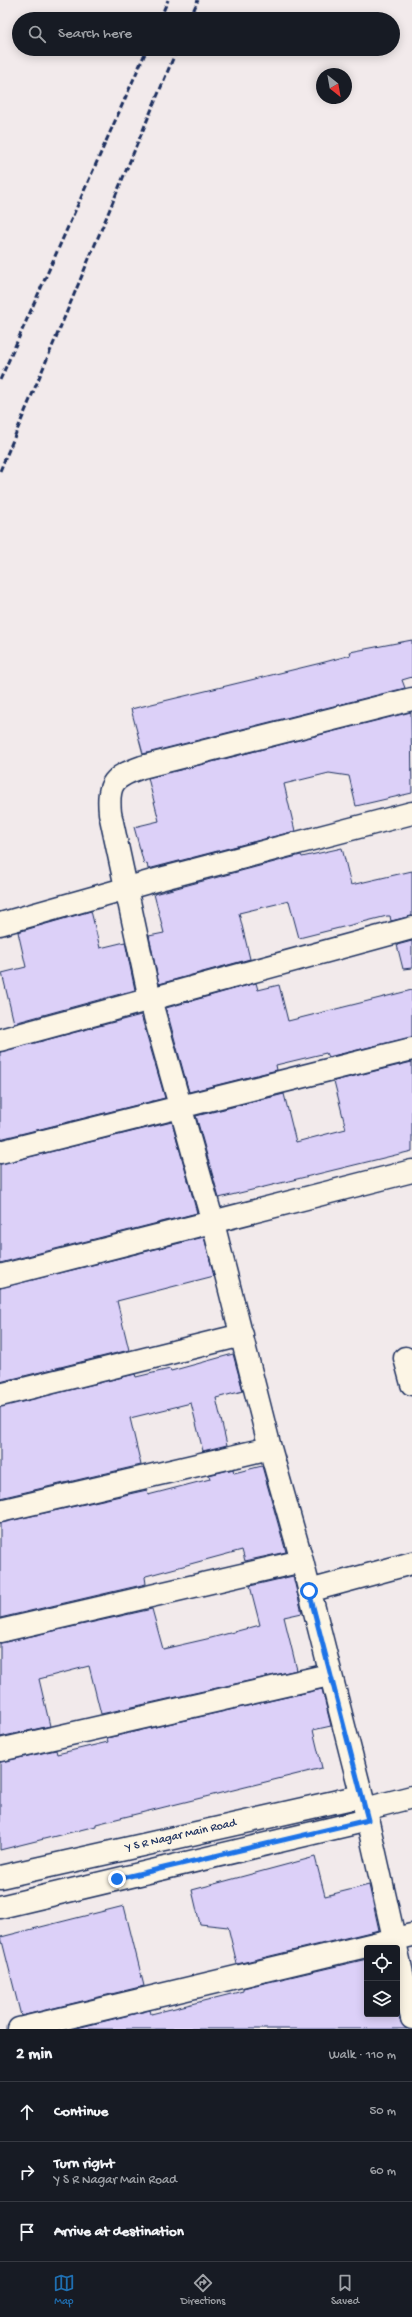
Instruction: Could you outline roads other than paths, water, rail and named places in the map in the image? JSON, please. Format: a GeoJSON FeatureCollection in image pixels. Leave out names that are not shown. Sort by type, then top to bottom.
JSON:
{"type":"FeatureCollection","features":[{"type":"Feature","properties":{"kind":"street"},"geometry":{"type":"LineString","coordinates":[[412,699],[169,759],[121,775],[112,784],[108,795],[110,813],[150,999],[213,1223],[270,1448],[302,1561],[329,1675],[365,1808],[404,1937],[412,2018]]}},
{"type":"Feature","properties":{"kind":"street"},"geometry":{"type":"LineString","coordinates":[[0,924],[412,813]]}},
{"type":"Feature","properties":{"kind":"street"},"geometry":{"type":"LineString","coordinates":[[0,1040],[412,928]]}},
{"type":"Feature","properties":{"kind":"street"},"geometry":{"type":"LineString","coordinates":[[0,1152],[412,1049]]}},
{"type":"Feature","properties":{"kind":"street"},"geometry":{"type":"LineString","coordinates":[[0,1276],[213,1223],[412,1171]]}},
{"type":"Feature","properties":{"kind":"street"},"geometry":{"type":"LineString","coordinates":[[0,1395],[242,1335]]}},
{"type":"Feature","properties":{"kind":"street"},"geometry":{"type":"LineString","coordinates":[[404,1358],[412,1384]]}},
{"type":"Feature","properties":{"kind":"street"},"geometry":{"type":"LineString","coordinates":[[0,1511],[270,1448]]}},
{"type":"Feature","properties":{"kind":"street"},"geometry":{"type":"LineString","coordinates":[[0,1631],[302,1561]]}},
{"type":"Feature","properties":{"kind":"street"},"geometry":{"type":"LineString","coordinates":[[309,1591],[412,1563]]}},
{"type":"Feature","properties":{"kind":"street"},"geometry":{"type":"LineString","coordinates":[[0,1750],[329,1675]]}},
{"type":"Feature","properties":{"kind":"street","name":"Y S R Nagar Main Road"},"geometry":{"type":"LineString","coordinates":[[0,1907],[412,1796]]}},
{"type":"Feature","properties":{"kind":"street","name":"Y S R Nagar Main Road"},"geometry":{"type":"LineString","coordinates":[[0,1877],[365,1808]]}},
{"type":"Feature","properties":{"kind":"street"},"geometry":{"type":"LineString","coordinates":[[19,2029],[404,1937]]}},
{"type":"Feature","properties":{"kind":"railway"},"geometry":{"type":"LineString","coordinates":[[163,12],[168,0]]}},
{"type":"Feature","properties":{"kind":"railway"},"geometry":{"type":"LineString","coordinates":[[193,12],[198,0]]}},
{"type":"Feature","properties":{"kind":"railway"},"geometry":{"type":"LineString","coordinates":[[0,380],[144,56]]}},
{"type":"Feature","properties":{"kind":"railway"},"geometry":{"type":"LineString","coordinates":[[0,471],[174,56]]}}]}
